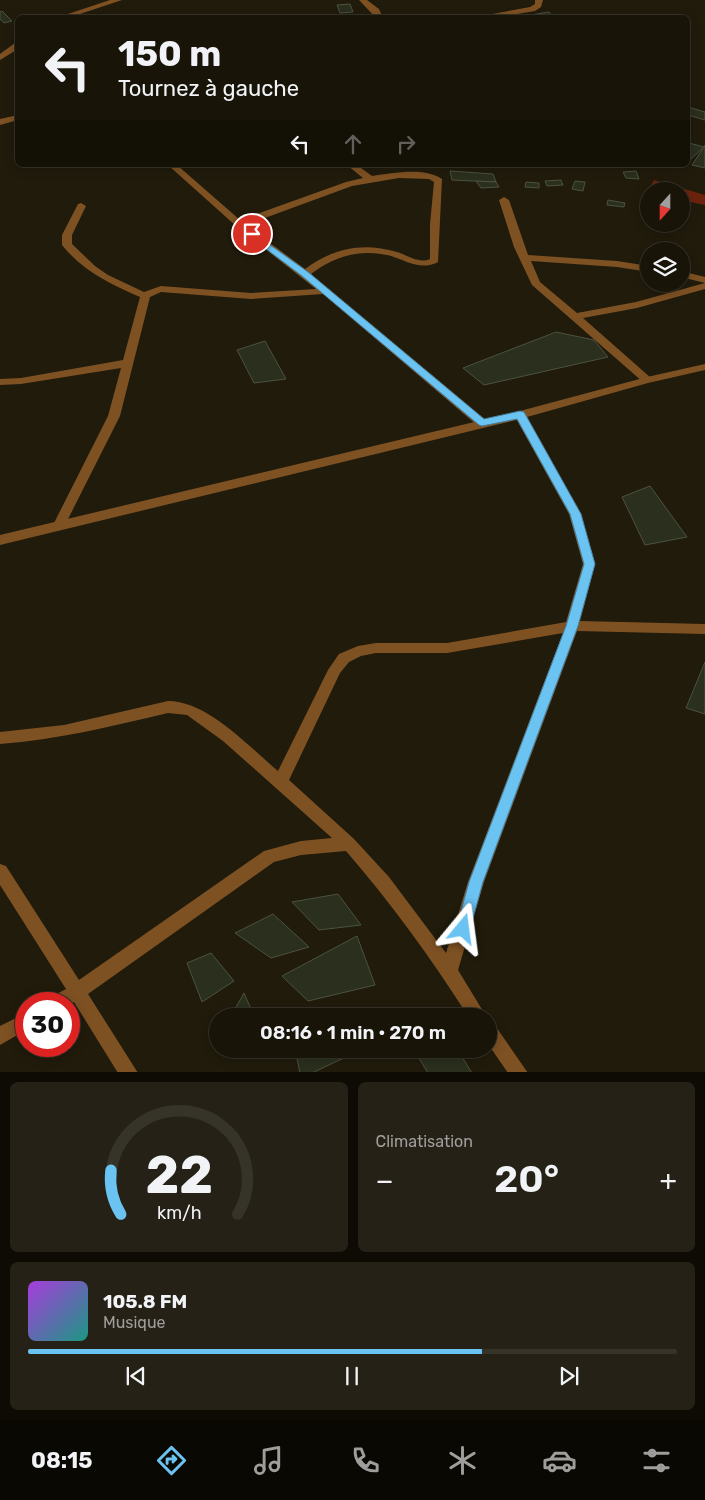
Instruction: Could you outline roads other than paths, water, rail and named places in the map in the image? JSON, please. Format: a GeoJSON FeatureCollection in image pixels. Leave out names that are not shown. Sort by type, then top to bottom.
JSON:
{"type":"FeatureCollection","features":[{"type":"Feature","properties":{"kind":"street"},"geometry":{"type":"LineString","coordinates":[[69,15],[118,0]]}},
{"type":"Feature","properties":{"kind":"street"},"geometry":{"type":"LineString","coordinates":[[363,0],[378,15]]}},
{"type":"Feature","properties":{"kind":"street"},"geometry":{"type":"LineString","coordinates":[[491,15],[532,8],[538,5],[539,0]]}},
{"type":"Feature","properties":{"kind":"street"},"geometry":{"type":"LineString","coordinates":[[0,58],[15,47]]}},
{"type":"Feature","properties":{"kind":"street"},"geometry":{"type":"LineString","coordinates":[[0,122],[15,118]]}},
{"type":"Feature","properties":{"kind":"street"},"geometry":{"type":"LineString","coordinates":[[174,167],[239,224],[305,274],[482,423]]}},
{"type":"Feature","properties":{"kind":"street"},"geometry":{"type":"LineString","coordinates":[[354,167],[370,179]]}},
{"type":"Feature","properties":{"kind":"street"},"geometry":{"type":"LineString","coordinates":[[239,224],[350,184],[370,179],[400,175],[426,176],[436,178],[439,181],[435,224],[435,260],[428,264],[383,252],[352,250],[332,256],[305,274]]}},
{"type":"Feature","properties":{"kind":"street"},"geometry":{"type":"LineString","coordinates":[[504,200],[524,258],[536,283],[647,380]]}},
{"type":"Feature","properties":{"kind":"street"},"geometry":{"type":"LineString","coordinates":[[81,206],[68,235],[67,245],[91,268],[104,277],[145,296]]}},
{"type":"Feature","properties":{"kind":"street"},"geometry":{"type":"LineString","coordinates":[[524,258],[618,264],[640,268]]}},
{"type":"Feature","properties":{"kind":"street"},"geometry":{"type":"LineString","coordinates":[[690,276],[705,280]]}},
{"type":"Feature","properties":{"kind":"street"},"geometry":{"type":"LineString","coordinates":[[573,317],[637,305],[705,286]]}},
{"type":"Feature","properties":{"kind":"street"},"geometry":{"type":"LineString","coordinates":[[59,525],[114,416],[145,296],[152,291],[161,289],[251,296],[324,291]]}},
{"type":"Feature","properties":{"kind":"street"},"geometry":{"type":"LineString","coordinates":[[0,382],[21,381],[128,363]]}},
{"type":"Feature","properties":{"kind":"street"},"geometry":{"type":"LineString","coordinates":[[0,540],[520,415],[647,380],[705,367]]}},
{"type":"Feature","properties":{"kind":"street"},"geometry":{"type":"LineString","coordinates":[[449,971],[476,882],[572,626],[590,564],[575,514],[520,415]]}},
{"type":"Feature","properties":{"kind":"street"},"geometry":{"type":"LineString","coordinates":[[280,783],[335,670],[344,658],[358,650],[376,648],[447,648],[572,626],[705,629]]}},
{"type":"Feature","properties":{"kind":"street"},"geometry":{"type":"LineString","coordinates":[[0,738],[36,737],[89,727],[168,707],[180,707],[192,711],[228,737],[349,844],[383,882],[449,971],[473,1008]]}},
{"type":"Feature","properties":{"kind":"street"},"geometry":{"type":"LineString","coordinates":[[78,991],[270,856],[301,848],[349,844]]}},
{"type":"Feature","properties":{"kind":"street"},"geometry":{"type":"LineString","coordinates":[[0,871],[129,1072]]}},
{"type":"Feature","properties":{"kind":"street"},"geometry":{"type":"LineString","coordinates":[[0,1036],[15,1027]]}},
{"type":"Feature","properties":{"kind":"street"},"geometry":{"type":"LineString","coordinates":[[497,1042],[519,1072]]}}]}
